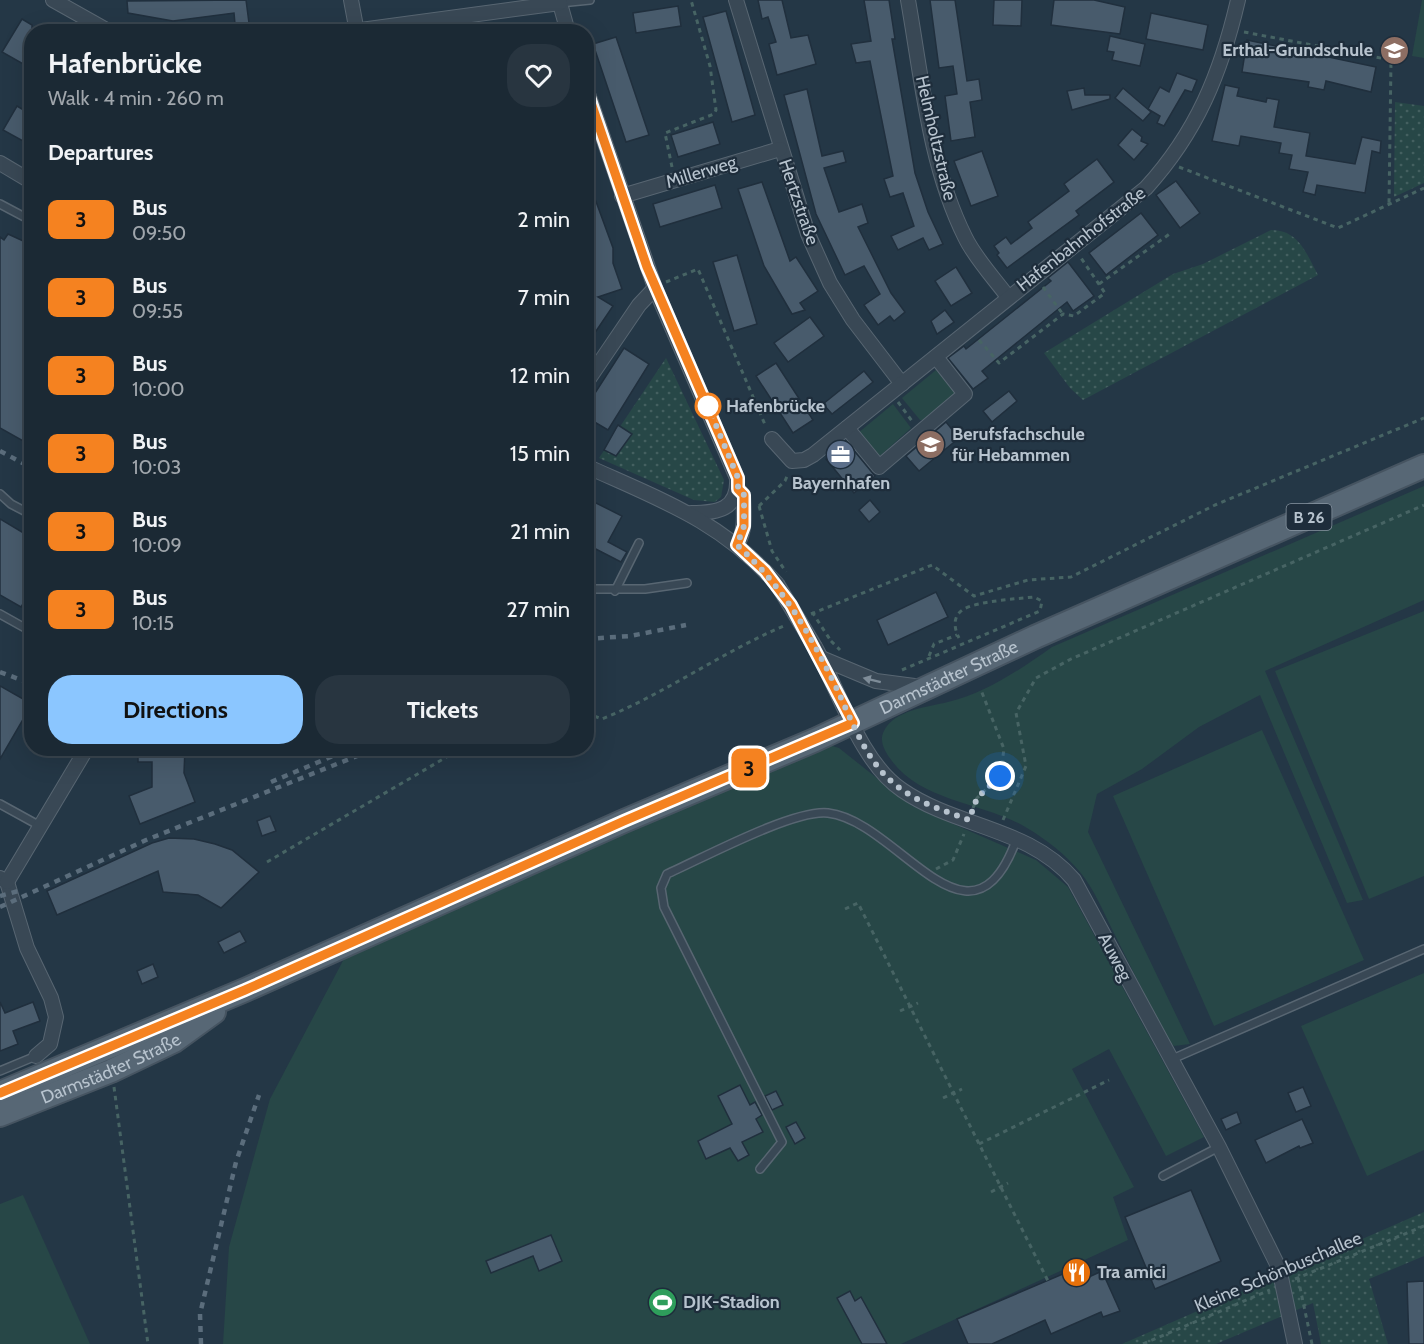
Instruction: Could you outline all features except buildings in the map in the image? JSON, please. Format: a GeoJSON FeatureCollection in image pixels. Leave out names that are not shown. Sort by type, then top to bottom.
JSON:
{"type":"FeatureCollection","features":[{"type":"Feature","properties":{"kind":"main road","name":"Darmstädter Straße"},"geometry":{"type":"LineString","coordinates":[[0,1093],[245,990],[624,821],[853,723],[1035,637],[1424,466]]}},
{"type":"Feature","properties":{"kind":"main road","name":"Darmstädter Straße"},"geometry":{"type":"LineString","coordinates":[[0,1115],[111,1071],[174,1041],[245,990]]}},
{"type":"Feature","properties":{"kind":"street"},"geometry":{"type":"LineString","coordinates":[[53,0],[96,24]]}},
{"type":"Feature","properties":{"kind":"street"},"geometry":{"type":"LineString","coordinates":[[351,0],[353,24]]}},
{"type":"Feature","properties":{"kind":"street","name":"Hertzstraße"},"geometry":{"type":"LineString","coordinates":[[736,0],[808,234],[830,283],[853,320],[902,384]]}},
{"type":"Feature","properties":{"kind":"street","name":"Helmholtzstraße"},"geometry":{"type":"LineString","coordinates":[[908,0],[939,167],[952,208],[966,240],[1008,297]]}},
{"type":"Feature","properties":{"kind":"street","name":"Hafenbahnhofstraße"},"geometry":{"type":"LineString","coordinates":[[772,439],[785,456],[798,461],[813,455],[1146,188],[1169,163],[1204,104],[1220,68],[1238,0]]}},
{"type":"Feature","properties":{"kind":"street"},"geometry":{"type":"LineString","coordinates":[[401,24],[560,1],[566,24]]}},
{"type":"Feature","properties":{"kind":"street"},"geometry":{"type":"LineString","coordinates":[[594,112],[655,288],[744,495],[742,533],[737,545]]}},
{"type":"Feature","properties":{"kind":"street","name":"Millerweg"},"geometry":{"type":"LineString","coordinates":[[622,196],[780,148]]}},
{"type":"Feature","properties":{"kind":"street"},"geometry":{"type":"LineString","coordinates":[[0,163],[24,177]]}},
{"type":"Feature","properties":{"kind":"street"},"geometry":{"type":"LineString","coordinates":[[594,371],[639,305],[655,288]]}},
{"type":"Feature","properties":{"kind":"street"},"geometry":{"type":"LineString","coordinates":[[847,428],[879,466],[965,394],[936,357]]}},
{"type":"Feature","properties":{"kind":"street","name":"Auweg"},"geometry":{"type":"LineString","coordinates":[[594,470],[691,513],[737,545],[777,584],[818,653],[878,767],[896,785],[931,806],[1017,838],[1050,856],[1074,880],[1219,1147],[1279,1268],[1295,1344]]}},
{"type":"Feature","properties":{"kind":"street"},"geometry":{"type":"LineString","coordinates":[[691,513],[721,511],[738,484]]}},
{"type":"Feature","properties":{"kind":"street"},"geometry":{"type":"LineString","coordinates":[[818,653],[876,681],[927,688]]}},
{"type":"Feature","properties":{"kind":"street"},"geometry":{"type":"LineString","coordinates":[[36,1056],[50,1044],[56,1017],[51,998],[27,948],[3,880],[40,826],[82,756]]}},
{"type":"Feature","properties":{"kind":"lane"},"geometry":{"type":"LineString","coordinates":[[560,1],[590,0]]}},
{"type":"Feature","properties":{"kind":"lane"},"geometry":{"type":"LineString","coordinates":[[0,204],[24,217]]}},
{"type":"Feature","properties":{"kind":"lane"},"geometry":{"type":"LineString","coordinates":[[0,494],[11,504],[24,511]]}},
{"type":"Feature","properties":{"kind":"lane"},"geometry":{"type":"LineString","coordinates":[[615,591],[639,543]]}},
{"type":"Feature","properties":{"kind":"lane"},"geometry":{"type":"LineString","coordinates":[[594,590],[615,591],[687,583]]}},
{"type":"Feature","properties":{"kind":"lane"},"geometry":{"type":"LineString","coordinates":[[0,614],[24,626]]}},
{"type":"Feature","properties":{"kind":"lane"},"geometry":{"type":"LineString","coordinates":[[0,804],[40,826]]}},
{"type":"Feature","properties":{"kind":"lane"},"geometry":{"type":"LineString","coordinates":[[760,1170],[782,1142],[664,907],[661,897],[663,881],[667,873],[789,819],[814,813],[828,813],[859,822],[941,885],[964,891],[986,886],[1007,865],[1017,838]]}},
{"type":"Feature","properties":{"kind":"lane"},"geometry":{"type":"LineString","coordinates":[[1170,1060],[1424,949]]}},
{"type":"Feature","properties":{"kind":"lane"},"geometry":{"type":"LineString","coordinates":[[0,1071],[36,1056]]}},
{"type":"Feature","properties":{"kind":"lane"},"geometry":{"type":"LineString","coordinates":[[1163,1176],[1219,1147]]}},
{"type":"Feature","properties":{"kind":"path"},"geometry":{"type":"LineString","coordinates":[[675,180],[665,133],[714,114],[716,110],[710,66],[691,0]]}},
{"type":"Feature","properties":{"kind":"path"},"geometry":{"type":"LineString","coordinates":[[1230,29],[1391,60],[1389,204]]}},
{"type":"Feature","properties":{"kind":"path"},"geometry":{"type":"LineString","coordinates":[[1169,163],[1338,228],[1424,188]]}},
{"type":"Feature","properties":{"kind":"path"},"geometry":{"type":"LineString","coordinates":[[1099,284],[1171,233]]}},
{"type":"Feature","properties":{"kind":"path"},"geometry":{"type":"LineString","coordinates":[[1035,276],[1063,314],[1074,316],[1105,293],[1073,247]]}},
{"type":"Feature","properties":{"kind":"path"},"geometry":{"type":"LineString","coordinates":[[655,288],[698,269],[772,439]]}},
{"type":"Feature","properties":{"kind":"path"},"geometry":{"type":"LineString","coordinates":[[968,330],[999,363],[1063,314]]}},
{"type":"Feature","properties":{"kind":"path"},"geometry":{"type":"LineString","coordinates":[[891,393],[920,432]]}},
{"type":"Feature","properties":{"kind":"path"},"geometry":{"type":"LineString","coordinates":[[807,616],[932,565],[974,596],[1028,580],[1071,577],[1215,505],[1424,418]]}},
{"type":"Feature","properties":{"kind":"path"},"geometry":{"type":"LineString","coordinates":[[759,506],[785,481]]}},
{"type":"Feature","properties":{"kind":"path"},"geometry":{"type":"LineString","coordinates":[[738,484],[759,506],[772,551],[789,576]]}},
{"type":"Feature","properties":{"kind":"path"},"geometry":{"type":"LineString","coordinates":[[998,831],[1026,766],[1016,713],[1036,678],[1071,659],[1424,505]]}},
{"type":"Feature","properties":{"kind":"path"},"geometry":{"type":"LineString","coordinates":[[899,670],[916,666],[928,658],[1040,611],[1042,601],[1034,597],[964,609],[955,620],[958,636],[934,644],[928,658]]}},
{"type":"Feature","properties":{"kind":"path"},"geometry":{"type":"LineString","coordinates":[[594,716],[602,719],[642,703],[746,642],[796,621]]}},
{"type":"Feature","properties":{"kind":"path"},"geometry":{"type":"LineString","coordinates":[[831,641],[842,652]]}},
{"type":"Feature","properties":{"kind":"path"},"geometry":{"type":"LineString","coordinates":[[928,874],[953,860],[977,798],[1000,776],[1004,763],[1004,749],[981,690]]}},
{"type":"Feature","properties":{"kind":"path"},"geometry":{"type":"LineString","coordinates":[[267,862],[448,756]]}},
{"type":"Feature","properties":{"kind":"path"},"geometry":{"type":"LineString","coordinates":[[845,909],[858,903],[1048,1281]]}},
{"type":"Feature","properties":{"kind":"path"},"geometry":{"type":"LineString","coordinates":[[900,1011],[918,1003]]}},
{"type":"Feature","properties":{"kind":"path"},"geometry":{"type":"LineString","coordinates":[[111,1071],[119,1110],[148,1344]]}},
{"type":"Feature","properties":{"kind":"path"},"geometry":{"type":"LineString","coordinates":[[979,1144],[1108,1080]]}},
{"type":"Feature","properties":{"kind":"path"},"geometry":{"type":"LineString","coordinates":[[943,1098],[962,1089]]}},
{"type":"Feature","properties":{"kind":"path"},"geometry":{"type":"LineString","coordinates":[[992,1192],[1008,1183]]}},
{"type":"Feature","properties":{"kind":"path","name":"Kleine Schönbuschallee"},"geometry":{"type":"LineString","coordinates":[[1143,1344],[1424,1226]]}},
{"type":"Feature","properties":{"kind":"path"},"geometry":{"type":"LineString","coordinates":[[1298,1278],[1312,1344]]}},
{"type":"Feature","properties":{"kind":"green space"},"geometry":{"type":"Polygon","coordinates":[[[1422,0],[1424,0],[1424,58],[1412,56],[1422,0]]]}},
{"type":"Feature","properties":{"kind":"green space"},"geometry":{"type":"Polygon","coordinates":[[[1395,102],[1424,106],[1424,183],[1394,197],[1395,102]]]}},
{"type":"Feature","properties":{"kind":"green space"},"geometry":{"type":"Polygon","coordinates":[[[1271,230],[1281,231],[1295,238],[1301,244],[1318,275],[1083,400],[1070,388],[1044,353],[1173,274],[1203,264],[1271,230]]]}},
{"type":"Feature","properties":{"kind":"green space"},"geometry":{"type":"Polygon","coordinates":[[[666,358],[724,480],[721,497],[715,502],[694,500],[599,458],[666,358]]]}},
{"type":"Feature","properties":{"kind":"green space"},"geometry":{"type":"Polygon","coordinates":[[[936,370],[955,393],[924,420],[920,420],[902,398],[936,370]]]}},
{"type":"Feature","properties":{"kind":"green space"},"geometry":{"type":"Polygon","coordinates":[[[893,404],[911,428],[881,455],[877,455],[858,433],[893,404]]]}},
{"type":"Feature","properties":{"kind":"green space"},"geometry":{"type":"Polygon","coordinates":[[[1424,486],[1424,600],[1265,671],[1363,900],[1347,903],[1260,695],[1199,727],[1142,769],[1097,794],[1088,832],[1190,1044],[1174,1046],[1168,1041],[1094,893],[1074,865],[1042,837],[1027,828],[991,812],[934,793],[917,784],[889,757],[882,741],[884,731],[895,718],[903,714],[976,693],[1015,672],[1052,647],[1424,486]]]}},
{"type":"Feature","properties":{"kind":"green space"},"geometry":{"type":"Polygon","coordinates":[[[1424,611],[1424,876],[1369,899],[1275,671],[1424,611]]]}},
{"type":"Feature","properties":{"kind":"green space"},"geometry":{"type":"Polygon","coordinates":[[[1262,730],[1364,960],[1214,1026],[1113,796],[1262,730]]]}},
{"type":"Feature","properties":{"kind":"green space"},"geometry":{"type":"Polygon","coordinates":[[[829,745],[839,748],[912,806],[1036,860],[1068,887],[1204,1137],[1166,1156],[1109,1049],[1072,1069],[1134,1187],[1113,1197],[1128,1240],[901,1344],[223,1344],[229,1247],[270,1099],[346,955],[356,946],[829,745]]]}},
{"type":"Feature","properties":{"kind":"green space"},"geometry":{"type":"Polygon","coordinates":[[[1424,973],[1424,1150],[1367,1176],[1301,1026],[1424,973]]]}},
{"type":"Feature","properties":{"kind":"green space"},"geometry":{"type":"Polygon","coordinates":[[[23,1195],[90,1344],[0,1344],[0,1204],[23,1195]]]}},
{"type":"Feature","properties":{"kind":"green space"},"geometry":{"type":"Polygon","coordinates":[[[1424,1212],[1424,1256],[1369,1279],[1388,1344],[1321,1344],[1313,1303],[1216,1344],[1122,1344],[1424,1212]]]}},
{"type":"Feature","properties":{"kind":"railway"},"geometry":{"type":"LineString","coordinates":[[0,451],[24,464]]}},
{"type":"Feature","properties":{"kind":"railway"},"geometry":{"type":"LineString","coordinates":[[594,638],[630,636],[686,625]]}},
{"type":"Feature","properties":{"kind":"railway"},"geometry":{"type":"LineString","coordinates":[[0,672],[24,681]]}},
{"type":"Feature","properties":{"kind":"railway"},"geometry":{"type":"LineString","coordinates":[[271,782],[333,756]]}},
{"type":"Feature","properties":{"kind":"railway"},"geometry":{"type":"LineString","coordinates":[[0,907],[146,840],[357,756]]}},
{"type":"Feature","properties":{"kind":"railway"},"geometry":{"type":"LineString","coordinates":[[0,896],[22,890]]}},
{"type":"Feature","properties":{"kind":"railway"},"geometry":{"type":"LineString","coordinates":[[201,1344],[200,1314],[236,1162],[259,1095]]}},
{"type":"Feature","properties":{"kind":"bus line","name":"3"},"geometry":{"type":"LineString","coordinates":[[0,1093],[245,990],[624,821],[853,723],[821,658],[791,605],[777,584],[737,545],[744,526],[744,495],[738,489],[738,478],[655,288],[594,112]]}},
{"type":"Feature","properties":{"kind":"place","name":"Erthal-Grundschule"},"geometry":{"type":"Point","coordinates":[1394,50]}},
{"type":"Feature","properties":{"kind":"place","name":"Hafenbrücke"},"geometry":{"type":"Point","coordinates":[708,406]}},
{"type":"Feature","properties":{"kind":"place","name":"Berufsfachschule für Hebammen"},"geometry":{"type":"Point","coordinates":[931,444]}},
{"type":"Feature","properties":{"kind":"place","name":"Bayernhafen"},"geometry":{"type":"Point","coordinates":[841,454]}},
{"type":"Feature","properties":{"kind":"place","name":"Tra amici"},"geometry":{"type":"Point","coordinates":[1076,1272]}},
{"type":"Feature","properties":{"kind":"place","name":"DJK-Stadion"},"geometry":{"type":"Point","coordinates":[662,1302]}},
{"type":"Feature","properties":{"kind":"route"},"geometry":{"type":"LineString","coordinates":[[708,406],[738,478],[738,489],[744,495],[744,526],[737,545],[777,584],[791,605],[878,767],[902,790],[931,806],[969,820],[977,798],[1000,776]]}}]}
